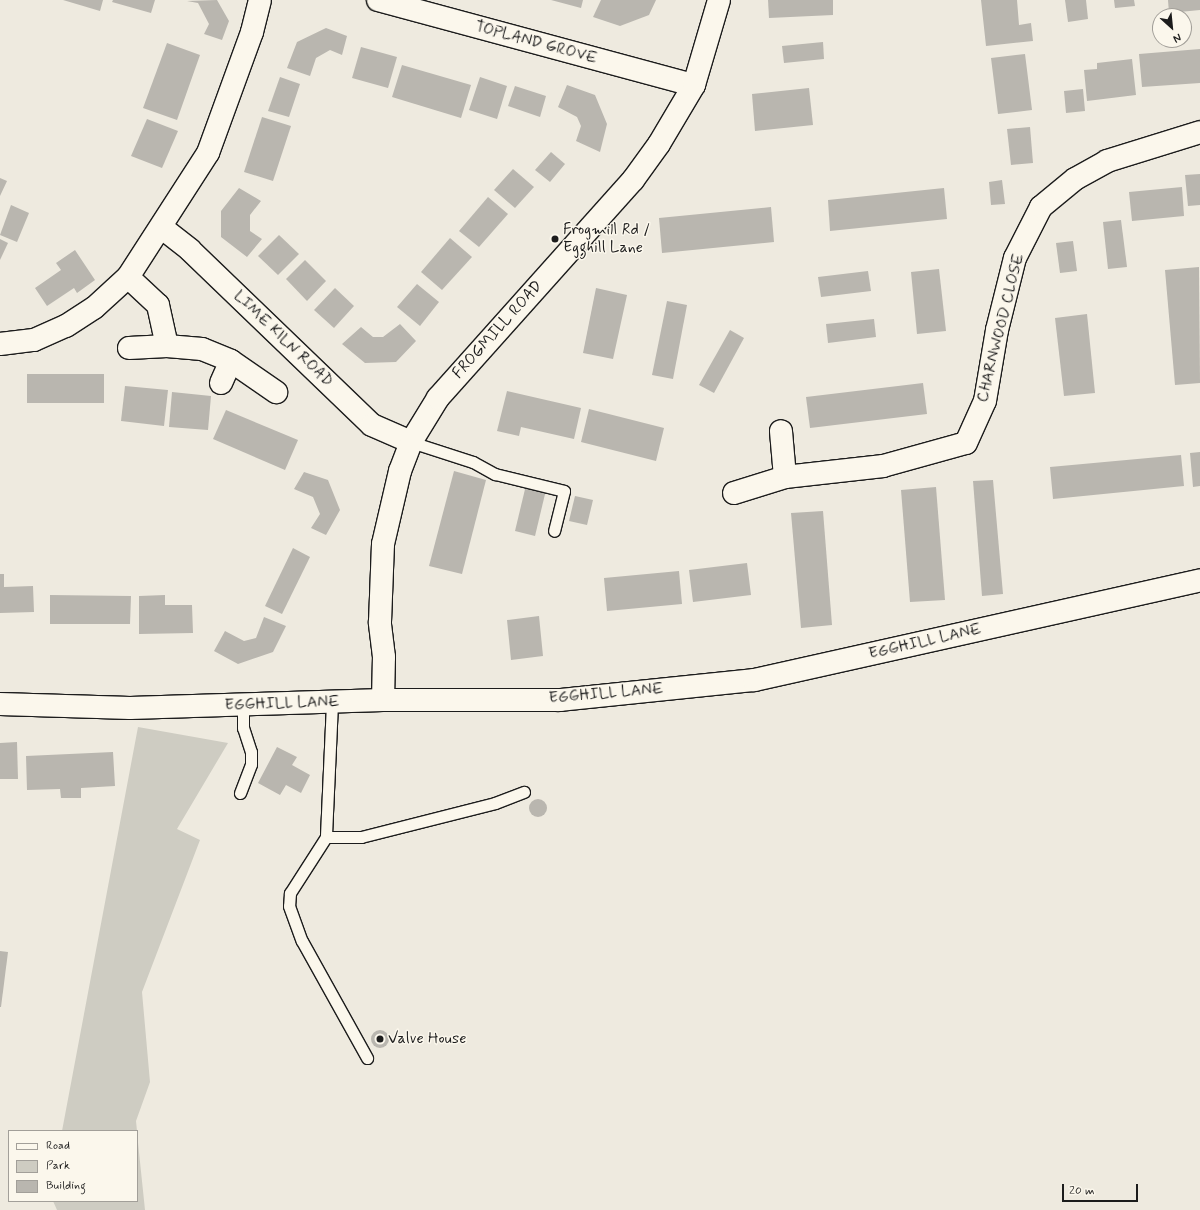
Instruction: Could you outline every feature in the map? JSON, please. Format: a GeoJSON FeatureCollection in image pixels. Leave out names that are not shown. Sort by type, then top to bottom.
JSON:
{"type":"FeatureCollection","features":[{"type":"Feature","properties":{"kind":"street"},"geometry":{"type":"LineString","coordinates":[[0,344],[34,340],[66,326],[94,308],[128,278],[208,153],[252,32],[260,0]]}},
{"type":"Feature","properties":{"kind":"street","name":"TOPLAND GROVE"},"geometry":{"type":"LineString","coordinates":[[378,0],[694,85]]}},
{"type":"Feature","properties":{"kind":"street","name":"FROGMILL ROAD"},"geometry":{"type":"LineString","coordinates":[[383,700],[384,657],[380,622],[383,544],[400,471],[411,442],[438,398],[633,180],[680,112],[694,85],[720,0]]}},
{"type":"Feature","properties":{"kind":"street","name":"CHARNWOOD CLOSE"},"geometry":{"type":"LineString","coordinates":[[734,493],[785,477],[883,466],[966,443],[985,401],[997,330],[1015,258],[1041,207],[1075,179],[1107,161],[1200,132]]}},
{"type":"Feature","properties":{"kind":"street","name":"LIME KILN ROAD"},"geometry":{"type":"LineString","coordinates":[[161,226],[190,250],[372,425],[411,442]]}},
{"type":"Feature","properties":{"kind":"street"},"geometry":{"type":"LineString","coordinates":[[128,278],[158,305],[167,346]]}},
{"type":"Feature","properties":{"kind":"street"},"geometry":{"type":"LineString","coordinates":[[129,348],[167,346],[202,349],[231,361],[276,392]]}},
{"type":"Feature","properties":{"kind":"street"},"geometry":{"type":"LineString","coordinates":[[221,383],[231,361]]}},
{"type":"Feature","properties":{"kind":"street"},"geometry":{"type":"LineString","coordinates":[[781,431],[785,477]]}},
{"type":"Feature","properties":{"kind":"street","name":"EGGHILL LANE"},"geometry":{"type":"LineString","coordinates":[[0,704],[130,708],[383,700],[560,700],[754,680],[1200,580]]}},
{"type":"Feature","properties":{"kind":"lane"},"geometry":{"type":"LineString","coordinates":[[411,442],[472,462],[495,474],[564,491],[554,531]]}},
{"type":"Feature","properties":{"kind":"lane"},"geometry":{"type":"LineString","coordinates":[[332,702],[326,837],[290,893],[289,906],[302,941],[367,1058]]}},
{"type":"Feature","properties":{"kind":"lane"},"geometry":{"type":"LineString","coordinates":[[240,793],[251,764],[251,752],[243,728],[243,705]]}},
{"type":"Feature","properties":{"kind":"lane"},"geometry":{"type":"LineString","coordinates":[[326,837],[360,837],[495,803],[524,792]]}},
{"type":"Feature","properties":{"kind":"green space"},"geometry":{"type":"Polygon","coordinates":[[[138,727],[228,743],[177,829],[200,840],[142,992],[150,1082],[136,1121],[137,1130],[62,1130],[138,727]]]}},
{"type":"Feature","properties":{"kind":"green space"},"geometry":{"type":"Polygon","coordinates":[[[138,1143],[145,1210],[57,1210],[53,1202],[138,1202],[138,1143]]]}},
{"type":"Feature","properties":{"kind":"building"},"geometry":{"type":"Polygon","coordinates":[[[63,0],[103,0],[100,11],[63,0]]]}},
{"type":"Feature","properties":{"kind":"building"},"geometry":{"type":"Polygon","coordinates":[[[113,0],[155,0],[151,13],[112,2],[113,0]]]}},
{"type":"Feature","properties":{"kind":"building"},"geometry":{"type":"Polygon","coordinates":[[[217,0],[229,21],[222,40],[204,34],[209,24],[198,3],[187,1],[217,0]]]}},
{"type":"Feature","properties":{"kind":"building"},"geometry":{"type":"Polygon","coordinates":[[[551,0],[583,0],[581,8],[551,0]]]}},
{"type":"Feature","properties":{"kind":"building"},"geometry":{"type":"Polygon","coordinates":[[[601,0],[656,0],[649,15],[620,26],[593,17],[601,0]]]}},
{"type":"Feature","properties":{"kind":"building"},"geometry":{"type":"Polygon","coordinates":[[[768,0],[833,0],[833,15],[769,18],[768,0]]]}},
{"type":"Feature","properties":{"kind":"building"},"geometry":{"type":"Polygon","coordinates":[[[981,0],[1017,0],[1019,25],[1031,23],[1033,41],[986,46],[981,0]]]}},
{"type":"Feature","properties":{"kind":"building"},"geometry":{"type":"Polygon","coordinates":[[[1065,0],[1086,0],[1088,19],[1068,22],[1065,0]]]}},
{"type":"Feature","properties":{"kind":"building"},"geometry":{"type":"Polygon","coordinates":[[[1114,0],[1134,0],[1135,6],[1115,8],[1114,0]]]}},
{"type":"Feature","properties":{"kind":"building"},"geometry":{"type":"Polygon","coordinates":[[[1168,0],[1200,0],[1200,10],[1192,11],[1192,8],[1169,8],[1168,0]]]}},
{"type":"Feature","properties":{"kind":"building"},"geometry":{"type":"Polygon","coordinates":[[[326,28],[347,36],[342,55],[330,50],[316,58],[310,76],[287,68],[297,42],[326,28]]]}},
{"type":"Feature","properties":{"kind":"building"},"geometry":{"type":"Polygon","coordinates":[[[823,42],[824,59],[784,63],[782,46],[823,42]]]}},
{"type":"Feature","properties":{"kind":"building"},"geometry":{"type":"Polygon","coordinates":[[[167,43],[200,55],[177,120],[143,108],[167,43]]]}},
{"type":"Feature","properties":{"kind":"building"},"geometry":{"type":"Polygon","coordinates":[[[361,47],[397,57],[388,88],[352,78],[361,47]]]}},
{"type":"Feature","properties":{"kind":"building"},"geometry":{"type":"Polygon","coordinates":[[[1200,49],[1200,83],[1142,87],[1139,54],[1200,49]]]}},
{"type":"Feature","properties":{"kind":"building"},"geometry":{"type":"Polygon","coordinates":[[[1025,54],[1032,110],[998,114],[991,58],[1025,54]]]}},
{"type":"Feature","properties":{"kind":"building"},"geometry":{"type":"Polygon","coordinates":[[[1132,59],[1136,95],[1087,101],[1084,70],[1097,69],[1097,63],[1132,59]]]}},
{"type":"Feature","properties":{"kind":"building"},"geometry":{"type":"Polygon","coordinates":[[[402,65],[471,85],[461,118],[392,97],[402,65]]]}},
{"type":"Feature","properties":{"kind":"building"},"geometry":{"type":"Polygon","coordinates":[[[280,77],[300,84],[289,117],[268,111],[280,77]]]}},
{"type":"Feature","properties":{"kind":"building"},"geometry":{"type":"Polygon","coordinates":[[[480,77],[507,86],[497,119],[469,110],[480,77]]]}},
{"type":"Feature","properties":{"kind":"building"},"geometry":{"type":"Polygon","coordinates":[[[567,85],[595,95],[607,124],[600,152],[576,141],[581,126],[577,117],[558,107],[567,85]]]}},
{"type":"Feature","properties":{"kind":"building"},"geometry":{"type":"Polygon","coordinates":[[[515,86],[546,96],[540,117],[508,106],[515,86]]]}},
{"type":"Feature","properties":{"kind":"building"},"geometry":{"type":"Polygon","coordinates":[[[809,88],[813,125],[755,131],[752,94],[809,88]]]}},
{"type":"Feature","properties":{"kind":"building"},"geometry":{"type":"Polygon","coordinates":[[[1083,89],[1085,111],[1066,113],[1064,91],[1083,89]]]}},
{"type":"Feature","properties":{"kind":"building"},"geometry":{"type":"Polygon","coordinates":[[[262,117],[291,126],[273,181],[244,172],[262,117]]]}},
{"type":"Feature","properties":{"kind":"building"},"geometry":{"type":"Polygon","coordinates":[[[147,119],[178,131],[162,168],[131,156],[147,119]]]}},
{"type":"Feature","properties":{"kind":"building"},"geometry":{"type":"Polygon","coordinates":[[[1030,127],[1033,163],[1011,165],[1007,129],[1030,127]]]}},
{"type":"Feature","properties":{"kind":"building"},"geometry":{"type":"Polygon","coordinates":[[[551,152],[565,164],[550,182],[535,170],[551,152]]]}},
{"type":"Feature","properties":{"kind":"building"},"geometry":{"type":"Polygon","coordinates":[[[513,169],[534,187],[515,208],[494,190],[513,169]]]}},
{"type":"Feature","properties":{"kind":"building"},"geometry":{"type":"Polygon","coordinates":[[[1200,174],[1200,205],[1188,206],[1185,175],[1200,174]]]}},
{"type":"Feature","properties":{"kind":"building"},"geometry":{"type":"Polygon","coordinates":[[[0,178],[7,181],[0,196],[0,178]]]}},
{"type":"Feature","properties":{"kind":"building"},"geometry":{"type":"Polygon","coordinates":[[[1002,180],[1005,204],[991,205],[989,182],[1002,180]]]}},
{"type":"Feature","properties":{"kind":"building"},"geometry":{"type":"Polygon","coordinates":[[[1182,187],[1184,216],[1132,221],[1129,192],[1182,187]]]}},
{"type":"Feature","properties":{"kind":"building"},"geometry":{"type":"Polygon","coordinates":[[[239,188],[261,201],[250,215],[250,231],[262,239],[247,257],[221,237],[221,211],[239,188]]]}},
{"type":"Feature","properties":{"kind":"building"},"geometry":{"type":"Polygon","coordinates":[[[944,188],[947,219],[830,231],[828,200],[944,188]]]}},
{"type":"Feature","properties":{"kind":"building"},"geometry":{"type":"Polygon","coordinates":[[[488,197],[508,214],[479,247],[459,231],[488,197]]]}},
{"type":"Feature","properties":{"kind":"building"},"geometry":{"type":"Polygon","coordinates":[[[11,205],[29,213],[17,242],[0,235],[11,205]]]}},
{"type":"Feature","properties":{"kind":"building"},"geometry":{"type":"Polygon","coordinates":[[[771,207],[774,242],[662,253],[659,218],[771,207]]]}},
{"type":"Feature","properties":{"kind":"building"},"geometry":{"type":"Polygon","coordinates":[[[1121,220],[1127,267],[1108,269],[1103,222],[1121,220]]]}},
{"type":"Feature","properties":{"kind":"building"},"geometry":{"type":"Polygon","coordinates":[[[279,235],[299,254],[278,275],[258,256],[279,235]]]}},
{"type":"Feature","properties":{"kind":"building"},"geometry":{"type":"Polygon","coordinates":[[[450,238],[472,257],[442,290],[421,272],[450,238]]]}},
{"type":"Feature","properties":{"kind":"building"},"geometry":{"type":"Polygon","coordinates":[[[0,239],[8,243],[0,260],[0,239]]]}},
{"type":"Feature","properties":{"kind":"building"},"geometry":{"type":"Polygon","coordinates":[[[1073,241],[1077,271],[1060,273],[1056,243],[1073,241]]]}},
{"type":"Feature","properties":{"kind":"building"},"geometry":{"type":"Polygon","coordinates":[[[75,250],[95,280],[77,293],[74,288],[47,306],[35,288],[61,270],[56,263],[75,250]]]}},
{"type":"Feature","properties":{"kind":"building"},"geometry":{"type":"Polygon","coordinates":[[[305,260],[326,281],[307,301],[286,279],[305,260]]]}},
{"type":"Feature","properties":{"kind":"building"},"geometry":{"type":"Polygon","coordinates":[[[1199,267],[1200,383],[1175,385],[1165,270],[1199,267]]]}},
{"type":"Feature","properties":{"kind":"building"},"geometry":{"type":"Polygon","coordinates":[[[939,269],[946,331],[917,334],[911,272],[939,269]]]}},
{"type":"Feature","properties":{"kind":"building"},"geometry":{"type":"Polygon","coordinates":[[[868,271],[871,291],[821,297],[818,277],[868,271]]]}},
{"type":"Feature","properties":{"kind":"building"},"geometry":{"type":"Polygon","coordinates":[[[417,284],[439,302],[420,326],[397,307],[417,284]]]}},
{"type":"Feature","properties":{"kind":"building"},"geometry":{"type":"Polygon","coordinates":[[[335,288],[354,306],[334,328],[314,310],[335,288]]]}},
{"type":"Feature","properties":{"kind":"building"},"geometry":{"type":"Polygon","coordinates":[[[596,288],[627,295],[613,359],[583,353],[596,288]]]}},
{"type":"Feature","properties":{"kind":"building"},"geometry":{"type":"Polygon","coordinates":[[[667,301],[687,305],[673,379],[652,375],[667,301]]]}},
{"type":"Feature","properties":{"kind":"building"},"geometry":{"type":"Polygon","coordinates":[[[1087,314],[1095,393],[1064,396],[1055,318],[1087,314]]]}},
{"type":"Feature","properties":{"kind":"building"},"geometry":{"type":"Polygon","coordinates":[[[874,319],[876,337],[828,343],[826,324],[874,319]]]}},
{"type":"Feature","properties":{"kind":"building"},"geometry":{"type":"Polygon","coordinates":[[[400,324],[416,341],[396,362],[365,363],[342,344],[361,327],[373,337],[383,337],[400,324]]]}},
{"type":"Feature","properties":{"kind":"building"},"geometry":{"type":"Polygon","coordinates":[[[730,330],[744,338],[714,393],[699,385],[730,330]]]}},
{"type":"Feature","properties":{"kind":"building"},"geometry":{"type":"Polygon","coordinates":[[[27,374],[104,374],[104,403],[27,403],[27,374]]]}},
{"type":"Feature","properties":{"kind":"building"},"geometry":{"type":"Polygon","coordinates":[[[923,383],[927,414],[810,428],[806,397],[923,383]]]}},
{"type":"Feature","properties":{"kind":"building"},"geometry":{"type":"Polygon","coordinates":[[[125,386],[168,390],[164,426],[121,421],[125,386]]]}},
{"type":"Feature","properties":{"kind":"building"},"geometry":{"type":"Polygon","coordinates":[[[507,391],[581,408],[574,439],[521,427],[519,436],[497,431],[507,391]]]}},
{"type":"Feature","properties":{"kind":"building"},"geometry":{"type":"Polygon","coordinates":[[[172,392],[211,396],[208,430],[169,427],[172,392]]]}},
{"type":"Feature","properties":{"kind":"building"},"geometry":{"type":"Polygon","coordinates":[[[589,409],[664,428],[656,461],[581,442],[589,409]]]}},
{"type":"Feature","properties":{"kind":"building"},"geometry":{"type":"Polygon","coordinates":[[[226,410],[298,440],[285,470],[213,439],[226,410]]]}},
{"type":"Feature","properties":{"kind":"building"},"geometry":{"type":"Polygon","coordinates":[[[1200,452],[1200,486],[1193,487],[1190,453],[1200,452]]]}},
{"type":"Feature","properties":{"kind":"building"},"geometry":{"type":"Polygon","coordinates":[[[1181,455],[1184,486],[1053,499],[1050,467],[1181,455]]]}},
{"type":"Feature","properties":{"kind":"building"},"geometry":{"type":"Polygon","coordinates":[[[454,471],[486,480],[462,574],[429,566],[454,471]]]}},
{"type":"Feature","properties":{"kind":"building"},"geometry":{"type":"Polygon","coordinates":[[[304,472],[328,480],[340,510],[326,535],[311,528],[320,514],[313,497],[294,489],[304,472]]]}},
{"type":"Feature","properties":{"kind":"building"},"geometry":{"type":"Polygon","coordinates":[[[993,480],[1003,594],[982,596],[973,481],[993,480]]]}},
{"type":"Feature","properties":{"kind":"building"},"geometry":{"type":"Polygon","coordinates":[[[526,485],[546,490],[535,536],[515,531],[526,485]]]}},
{"type":"Feature","properties":{"kind":"building"},"geometry":{"type":"Polygon","coordinates":[[[936,487],[945,600],[910,602],[901,490],[936,487]]]}},
{"type":"Feature","properties":{"kind":"building"},"geometry":{"type":"Polygon","coordinates":[[[575,496],[593,500],[587,525],[569,521],[575,496]]]}},
{"type":"Feature","properties":{"kind":"building"},"geometry":{"type":"Polygon","coordinates":[[[823,511],[832,625],[801,628],[791,513],[823,511]]]}},
{"type":"Feature","properties":{"kind":"building"},"geometry":{"type":"Polygon","coordinates":[[[293,548],[310,557],[282,614],[265,606],[293,548]]]}},
{"type":"Feature","properties":{"kind":"building"},"geometry":{"type":"Polygon","coordinates":[[[747,563],[751,595],[693,602],[689,570],[747,563]]]}},
{"type":"Feature","properties":{"kind":"building"},"geometry":{"type":"Polygon","coordinates":[[[679,571],[682,604],[607,611],[604,578],[679,571]]]}},
{"type":"Feature","properties":{"kind":"building"},"geometry":{"type":"Polygon","coordinates":[[[0,574],[4,574],[4,587],[33,586],[34,612],[0,613],[0,574]]]}},
{"type":"Feature","properties":{"kind":"building"},"geometry":{"type":"Polygon","coordinates":[[[50,595],[131,596],[130,624],[50,624],[50,595]]]}},
{"type":"Feature","properties":{"kind":"building"},"geometry":{"type":"Polygon","coordinates":[[[165,595],[165,605],[192,605],[193,633],[139,634],[139,596],[165,595]]]}},
{"type":"Feature","properties":{"kind":"building"},"geometry":{"type":"Polygon","coordinates":[[[539,616],[543,656],[511,660],[507,620],[539,616]]]}},
{"type":"Feature","properties":{"kind":"building"},"geometry":{"type":"Polygon","coordinates":[[[264,617],[286,626],[273,652],[238,664],[214,651],[225,631],[244,641],[256,638],[264,617]]]}},
{"type":"Feature","properties":{"kind":"building"},"geometry":{"type":"Polygon","coordinates":[[[17,742],[18,779],[0,779],[0,743],[17,742]]]}},
{"type":"Feature","properties":{"kind":"building"},"geometry":{"type":"Polygon","coordinates":[[[277,747],[297,757],[292,765],[310,775],[301,793],[286,785],[280,795],[258,783],[277,747]]]}},
{"type":"Feature","properties":{"kind":"building"},"geometry":{"type":"Polygon","coordinates":[[[113,752],[115,786],[81,788],[81,798],[61,798],[60,789],[27,790],[26,756],[113,752]]]}},
{"type":"Feature","properties":{"kind":"building"},"geometry":{"type":"Polygon","coordinates":[[[534,799],[542,799],[547,804],[545,815],[542,817],[534,817],[529,812],[529,804],[534,799]]]}},
{"type":"Feature","properties":{"kind":"building"},"geometry":{"type":"Polygon","coordinates":[[[0,951],[8,952],[1,1007],[0,1007],[0,951]]]}},
{"type":"Feature","properties":{"kind":"building","name":"Valve House"},"geometry":{"type":"Polygon","coordinates":[[[376,1030],[384,1030],[389,1035],[387,1046],[384,1048],[376,1048],[371,1043],[371,1035],[376,1030]]]}},
{"type":"Feature","properties":{"kind":"place","name":"Frogmill Rd / Egghill Lane"},"geometry":{"type":"Point","coordinates":[555,239]}},
{"type":"Feature","properties":{"kind":"place","name":"Valve House"},"geometry":{"type":"Point","coordinates":[380,1039]}}]}
